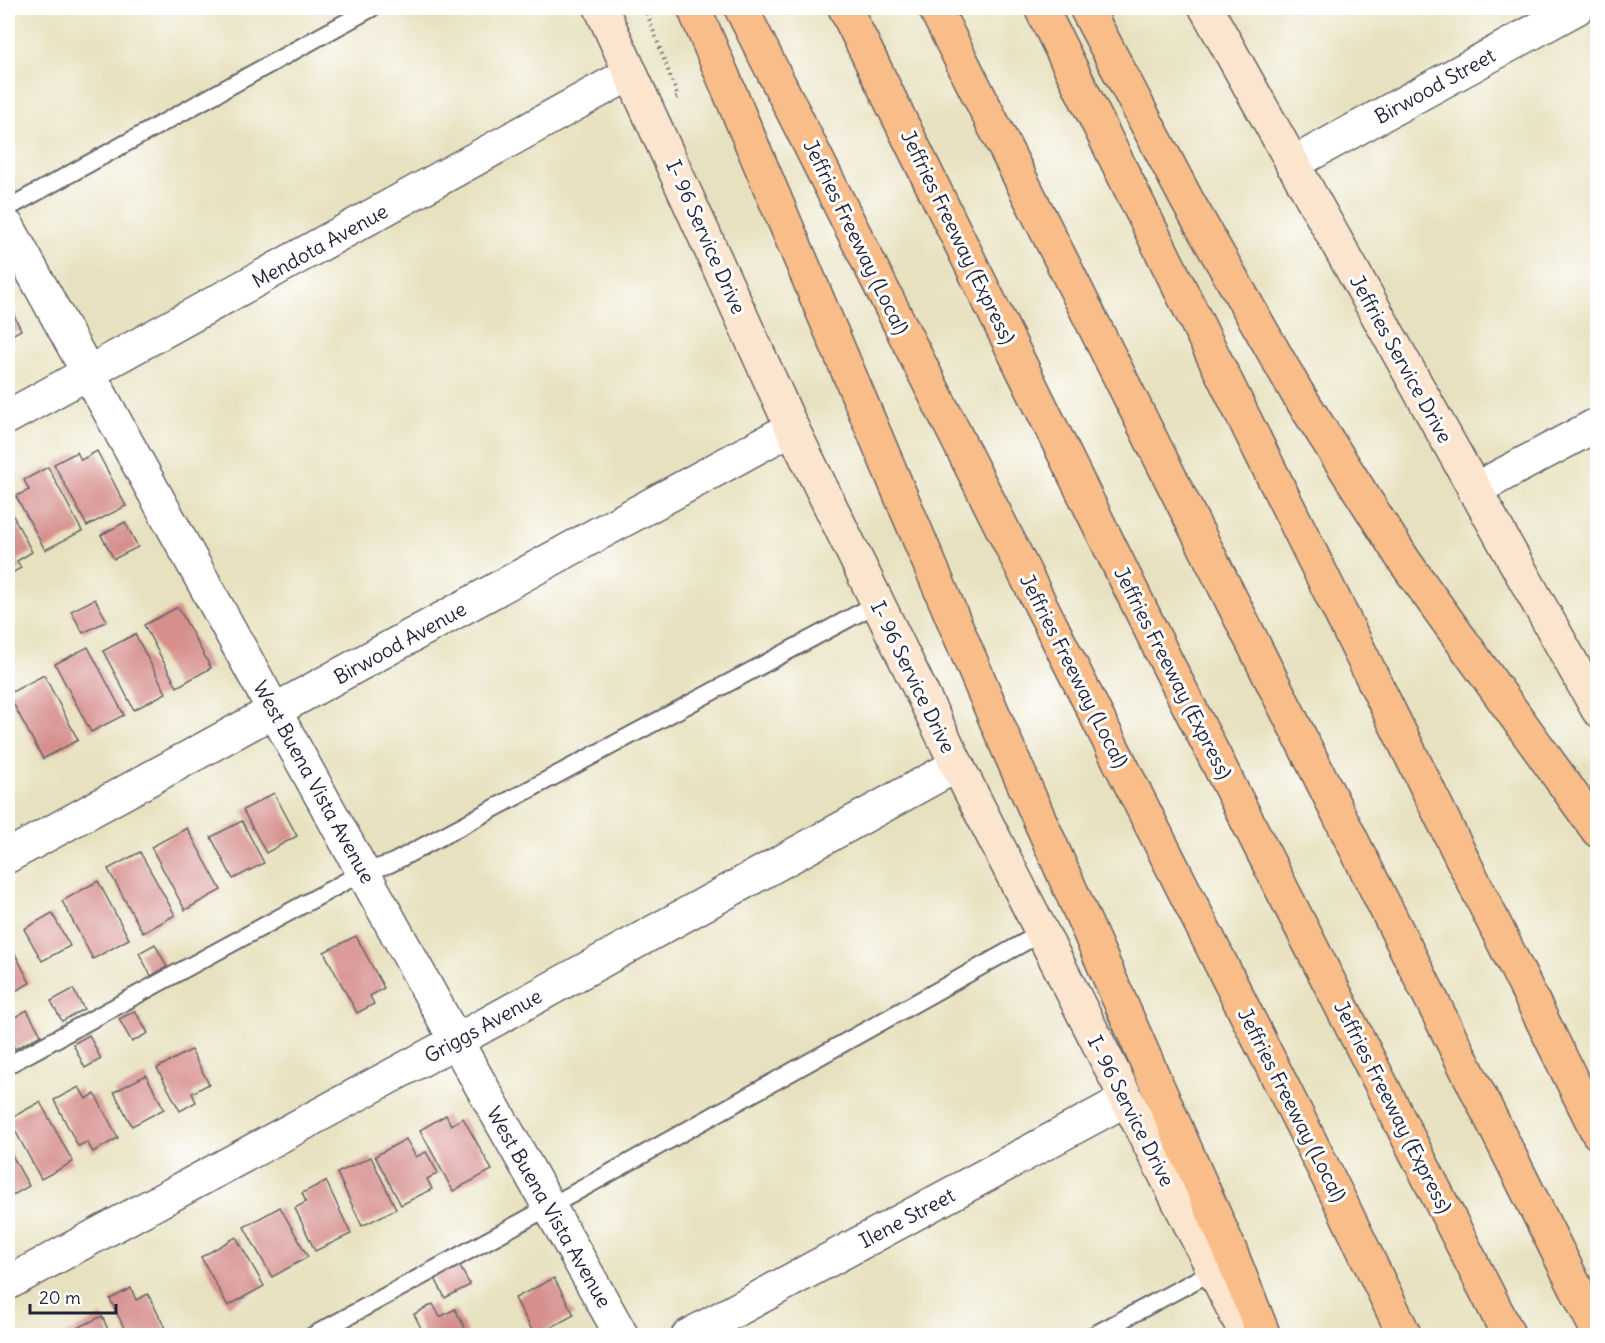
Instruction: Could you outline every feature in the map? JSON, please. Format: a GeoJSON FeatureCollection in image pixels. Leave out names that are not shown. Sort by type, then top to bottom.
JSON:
{"type":"FeatureCollection","features":[{"type":"Feature","properties":{"kind":"highway"},"geometry":{"type":"LineString","coordinates":[[694,8],[1003,737],[1229,1248],[1264,1335]]}},
{"type":"Feature","properties":{"kind":"highway","name":"Jeffries Freeway (Local)"},"geometry":{"type":"LineString","coordinates":[[741,8],[1342,1205],[1405,1335]]}},
{"type":"Feature","properties":{"kind":"highway","name":"Jeffries Freeway (Express)"},"geometry":{"type":"LineString","coordinates":[[845,8],[1167,663],[1509,1335]]}},
{"type":"Feature","properties":{"kind":"highway"},"geometry":{"type":"LineString","coordinates":[[935,8],[1598,1332]]}},
{"type":"Feature","properties":{"kind":"highway"},"geometry":{"type":"LineString","coordinates":[[1041,8],[1598,1134]]}},
{"type":"Feature","properties":{"kind":"highway"},"geometry":{"type":"LineString","coordinates":[[1086,8],[1188,202],[1296,391],[1405,562],[1598,831]]}},
{"type":"Feature","properties":{"kind":"street","name":"I- 96 Service Drive"},"geometry":{"type":"LineString","coordinates":[[601,8],[792,428],[1041,933],[1246,1335]]}},
{"type":"Feature","properties":{"kind":"street","name":"Jeffries Service Drive"},"geometry":{"type":"LineString","coordinates":[[1206,8],[1598,710]]}},
{"type":"Feature","properties":{"kind":"street","name":"Birwood Street"},"geometry":{"type":"LineString","coordinates":[[1292,164],[1577,8]]}},
{"type":"Feature","properties":{"kind":"street","name":"Mendota Avenue"},"geometry":{"type":"LineString","coordinates":[[8,417],[631,73]]}},
{"type":"Feature","properties":{"kind":"street","name":"West Buena Vista Avenue"},"geometry":{"type":"LineString","coordinates":[[8,227],[456,1041],[622,1335]]}},
{"type":"Feature","properties":{"kind":"street"},"geometry":{"type":"LineString","coordinates":[[1474,490],[1598,424]]}},
{"type":"Feature","properties":{"kind":"street","name":"Birwood Avenue"},"geometry":{"type":"LineString","coordinates":[[8,856],[792,428]]}},
{"type":"Feature","properties":{"kind":"street","name":"Griggs Avenue"},"geometry":{"type":"LineString","coordinates":[[8,1282],[456,1041],[957,765]]}},
{"type":"Feature","properties":{"kind":"street","name":"Ilene Street"},"geometry":{"type":"LineString","coordinates":[[688,1335],[1125,1100]]}},
{"type":"Feature","properties":{"kind":"lane"},"geometry":{"type":"LineString","coordinates":[[8,208],[372,8]]}},
{"type":"Feature","properties":{"kind":"lane"},"geometry":{"type":"LineString","coordinates":[[8,1065],[363,872],[390,864],[878,603]]}},
{"type":"Feature","properties":{"kind":"lane"},"geometry":{"type":"LineString","coordinates":[[312,1335],[549,1207],[1041,933]]}},
{"type":"Feature","properties":{"kind":"lane"},"geometry":{"type":"LineString","coordinates":[[1092,1335],[1213,1271]]}},
{"type":"Feature","properties":{"kind":"building"},"geometry":{"type":"Polygon","coordinates":[[[8,303],[21,330],[8,337],[8,303]]]}},
{"type":"Feature","properties":{"kind":"building"},"geometry":{"type":"Polygon","coordinates":[[[97,451],[126,506],[87,526],[54,464],[77,452],[81,460],[97,451]]]}},
{"type":"Feature","properties":{"kind":"building"},"geometry":{"type":"Polygon","coordinates":[[[48,467],[82,531],[45,550],[16,496],[29,490],[24,480],[48,467]]]}},
{"type":"Feature","properties":{"kind":"building"},"geometry":{"type":"Polygon","coordinates":[[[8,506],[32,552],[17,561],[21,568],[8,575],[8,506]]]}},
{"type":"Feature","properties":{"kind":"building"},"geometry":{"type":"Polygon","coordinates":[[[125,522],[138,547],[114,559],[101,535],[125,522]]]}},
{"type":"Feature","properties":{"kind":"building"},"geometry":{"type":"Polygon","coordinates":[[[95,599],[107,621],[83,633],[71,611],[95,599]]]}},
{"type":"Feature","properties":{"kind":"building"},"geometry":{"type":"Polygon","coordinates":[[[178,607],[211,668],[177,687],[144,625],[178,607]]]}},
{"type":"Feature","properties":{"kind":"building"},"geometry":{"type":"Polygon","coordinates":[[[135,634],[166,693],[134,710],[103,651],[135,634]]]}},
{"type":"Feature","properties":{"kind":"building"},"geometry":{"type":"Polygon","coordinates":[[[88,647],[124,715],[91,732],[55,664],[88,647]]]}},
{"type":"Feature","properties":{"kind":"building"},"geometry":{"type":"Polygon","coordinates":[[[44,675],[78,740],[43,759],[8,694],[44,675]]]}},
{"type":"Feature","properties":{"kind":"building"},"geometry":{"type":"Polygon","coordinates":[[[274,793],[297,836],[266,853],[243,810],[274,793]]]}},
{"type":"Feature","properties":{"kind":"building"},"geometry":{"type":"Polygon","coordinates":[[[242,821],[264,863],[233,879],[211,837],[242,821]]]}},
{"type":"Feature","properties":{"kind":"building"},"geometry":{"type":"Polygon","coordinates":[[[187,828],[221,890],[185,910],[151,847],[187,828]]]}},
{"type":"Feature","properties":{"kind":"building"},"geometry":{"type":"Polygon","coordinates":[[[140,852],[175,915],[143,933],[108,869],[140,852]]]}},
{"type":"Feature","properties":{"kind":"building"},"geometry":{"type":"Polygon","coordinates":[[[98,881],[129,939],[93,959],[62,901],[98,881]]]}},
{"type":"Feature","properties":{"kind":"building"},"geometry":{"type":"Polygon","coordinates":[[[52,913],[70,946],[42,961],[24,929],[52,913]]]}},
{"type":"Feature","properties":{"kind":"building"},"geometry":{"type":"Polygon","coordinates":[[[356,936],[384,988],[370,996],[374,1004],[357,1013],[324,952],[356,936]]]}},
{"type":"Feature","properties":{"kind":"building"},"geometry":{"type":"Polygon","coordinates":[[[8,940],[30,983],[8,995],[8,940]]]}},
{"type":"Feature","properties":{"kind":"building"},"geometry":{"type":"Polygon","coordinates":[[[155,944],[167,967],[151,976],[139,953],[155,944]]]}},
{"type":"Feature","properties":{"kind":"building"},"geometry":{"type":"Polygon","coordinates":[[[73,989],[84,1009],[62,1021],[51,1001],[73,989]]]}},
{"type":"Feature","properties":{"kind":"building"},"geometry":{"type":"Polygon","coordinates":[[[27,1010],[41,1035],[15,1049],[8,1036],[8,1021],[27,1010]]]}},
{"type":"Feature","properties":{"kind":"building"},"geometry":{"type":"Polygon","coordinates":[[[135,1011],[148,1033],[132,1042],[119,1019],[135,1011]]]}},
{"type":"Feature","properties":{"kind":"building"},"geometry":{"type":"Polygon","coordinates":[[[89,1035],[101,1059],[85,1068],[73,1044],[89,1035]]]}},
{"type":"Feature","properties":{"kind":"building"},"geometry":{"type":"Polygon","coordinates":[[[191,1050],[209,1084],[192,1093],[196,1102],[180,1111],[157,1068],[191,1050]]]}},
{"type":"Feature","properties":{"kind":"building"},"geometry":{"type":"Polygon","coordinates":[[[146,1075],[164,1109],[132,1126],[114,1092],[146,1075]]]}},
{"type":"Feature","properties":{"kind":"building"},"geometry":{"type":"Polygon","coordinates":[[[79,1087],[86,1099],[95,1094],[118,1138],[93,1152],[87,1142],[78,1146],[54,1100],[79,1087]]]}},
{"type":"Feature","properties":{"kind":"building"},"geometry":{"type":"Polygon","coordinates":[[[40,1102],[73,1162],[41,1179],[9,1119],[40,1102]]]}},
{"type":"Feature","properties":{"kind":"building"},"geometry":{"type":"Polygon","coordinates":[[[446,1115],[451,1125],[463,1118],[492,1170],[453,1191],[420,1130],[446,1115]]]}},
{"type":"Feature","properties":{"kind":"building"},"geometry":{"type":"Polygon","coordinates":[[[406,1139],[416,1157],[426,1152],[438,1173],[427,1179],[432,1189],[401,1205],[375,1156],[406,1139]]]}},
{"type":"Feature","properties":{"kind":"building"},"geometry":{"type":"Polygon","coordinates":[[[8,1148],[29,1186],[8,1198],[8,1148]]]}},
{"type":"Feature","properties":{"kind":"building"},"geometry":{"type":"Polygon","coordinates":[[[371,1157],[396,1209],[362,1226],[337,1173],[371,1157]]]}},
{"type":"Feature","properties":{"kind":"building"},"geometry":{"type":"Polygon","coordinates":[[[326,1181],[351,1234],[315,1251],[295,1208],[306,1202],[302,1193],[326,1181]]]}},
{"type":"Feature","properties":{"kind":"building"},"geometry":{"type":"Polygon","coordinates":[[[280,1207],[308,1257],[272,1277],[244,1227],[280,1207]]]}},
{"type":"Feature","properties":{"kind":"building"},"geometry":{"type":"Polygon","coordinates":[[[236,1237],[264,1286],[228,1306],[201,1257],[236,1237]]]}},
{"type":"Feature","properties":{"kind":"building"},"geometry":{"type":"Polygon","coordinates":[[[457,1261],[470,1285],[445,1298],[433,1274],[457,1261]]]}},
{"type":"Feature","properties":{"kind":"building"},"geometry":{"type":"Polygon","coordinates":[[[554,1278],[574,1315],[535,1336],[515,1298],[554,1278]]]}},
{"type":"Feature","properties":{"kind":"building"},"geometry":{"type":"Polygon","coordinates":[[[131,1288],[136,1300],[148,1294],[169,1336],[128,1336],[110,1299],[131,1288]]]}},
{"type":"Feature","properties":{"kind":"building"},"geometry":{"type":"Polygon","coordinates":[[[433,1304],[440,1317],[455,1309],[469,1336],[425,1336],[414,1314],[433,1304]]]}},
{"type":"Feature","properties":{"kind":"building"},"geometry":{"type":"Polygon","coordinates":[[[102,1316],[111,1336],[61,1336],[102,1316]]]}}]}
